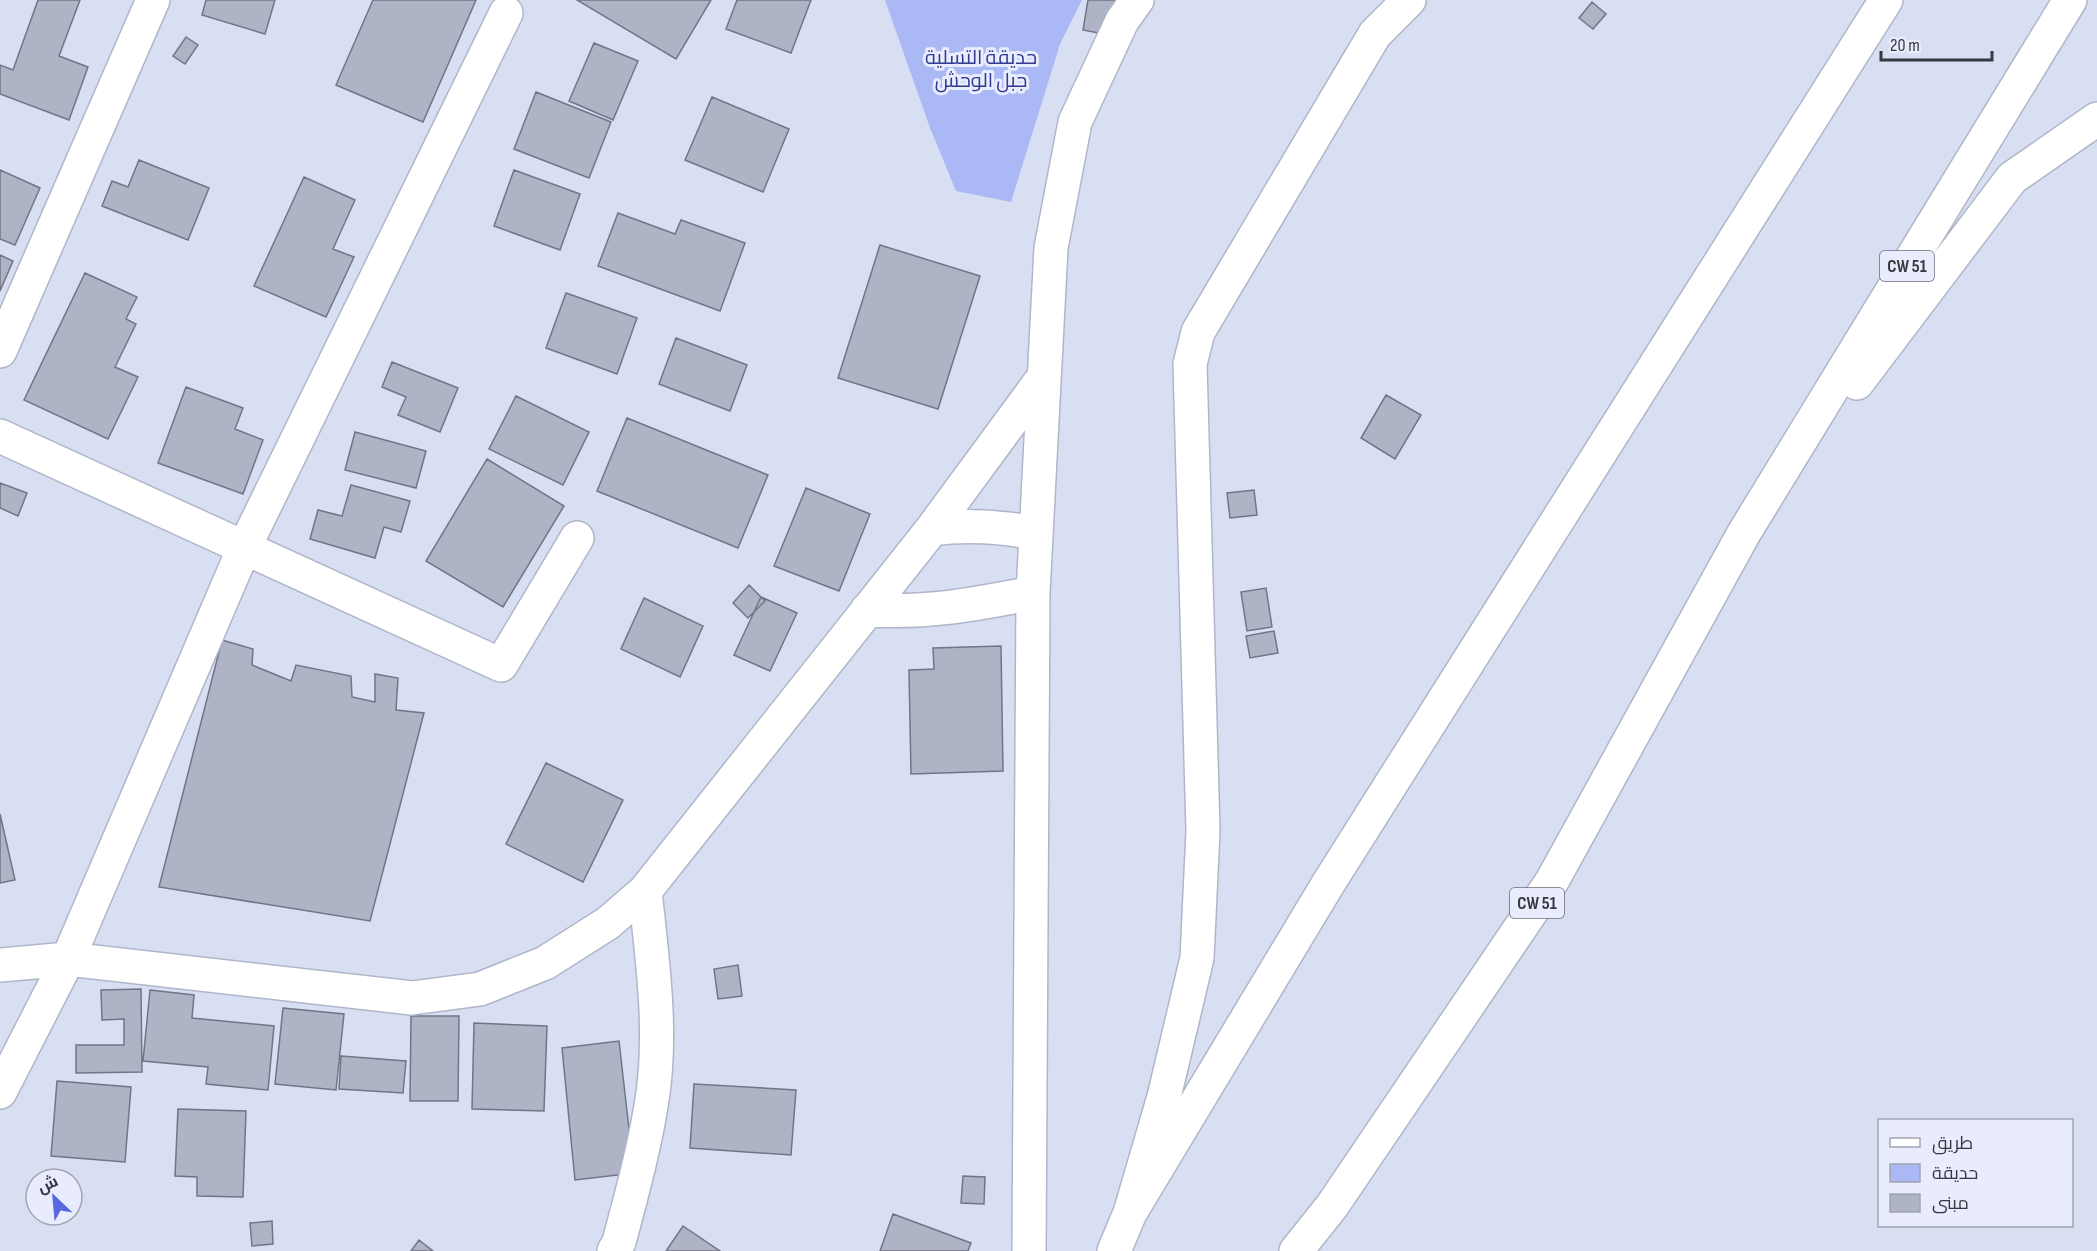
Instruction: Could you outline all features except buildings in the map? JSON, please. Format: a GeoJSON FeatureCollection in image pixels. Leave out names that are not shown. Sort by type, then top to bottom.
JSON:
{"type":"FeatureCollection","features":[{"type":"Feature","properties":{"kind":"street"},"geometry":{"type":"LineString","coordinates":[[0,351],[153,0]]}},
{"type":"Feature","properties":{"kind":"street"},"geometry":{"type":"LineString","coordinates":[[1029,1251],[1033,593],[1051,248],[1075,122],[1122,21],[1137,0]]}},
{"type":"Feature","properties":{"kind":"street"},"geometry":{"type":"LineString","coordinates":[[1114,1251],[1130,1213],[1164,1097],[1197,958],[1203,831],[1190,364],[1198,332],[1375,34],[1409,0]]}},
{"type":"Feature","properties":{"kind":"street"},"geometry":{"type":"LineString","coordinates":[[1130,1213],[1328,884],[1886,0]]}},
{"type":"Feature","properties":{"kind":"street","name":"CW 51"},"geometry":{"type":"LineString","coordinates":[[1296,1251],[1332,1206],[1552,881],[1744,533],[2070,0]]}},
{"type":"Feature","properties":{"kind":"street"},"geometry":{"type":"LineString","coordinates":[[0,1092],[68,959],[244,548],[506,13]]}},
{"type":"Feature","properties":{"kind":"street","name":"CW 51"},"geometry":{"type":"LineString","coordinates":[[1744,533],[2012,178],[2097,119]]}},
{"type":"Feature","properties":{"kind":"street"},"geometry":{"type":"LineString","coordinates":[[0,965],[68,959],[412,998],[480,989],[545,963],[608,923],[645,891],[932,529],[1043,378]]}},
{"type":"Feature","properties":{"kind":"street"},"geometry":{"type":"LineString","coordinates":[[0,436],[501,665],[577,538]]}},
{"type":"Feature","properties":{"kind":"street"},"geometry":{"type":"LineString","coordinates":[[932,529],[963,525],[993,526],[1036,533]]}},
{"type":"Feature","properties":{"kind":"street"},"geometry":{"type":"LineString","coordinates":[[867,610],[920,612],[953,609],[1033,593]]}},
{"type":"Feature","properties":{"kind":"street"},"geometry":{"type":"LineString","coordinates":[[614,1251],[619,1242],[636,1177],[653,1093],[656,1025],[645,891]]}},
{"type":"Feature","properties":{"kind":"green space","name":"حديقة التسلية جبل الوحش"},"geometry":{"type":"Polygon","coordinates":[[[885,0],[1082,0],[1060,44],[1011,202],[956,191],[930,128],[885,0]]]}}]}
